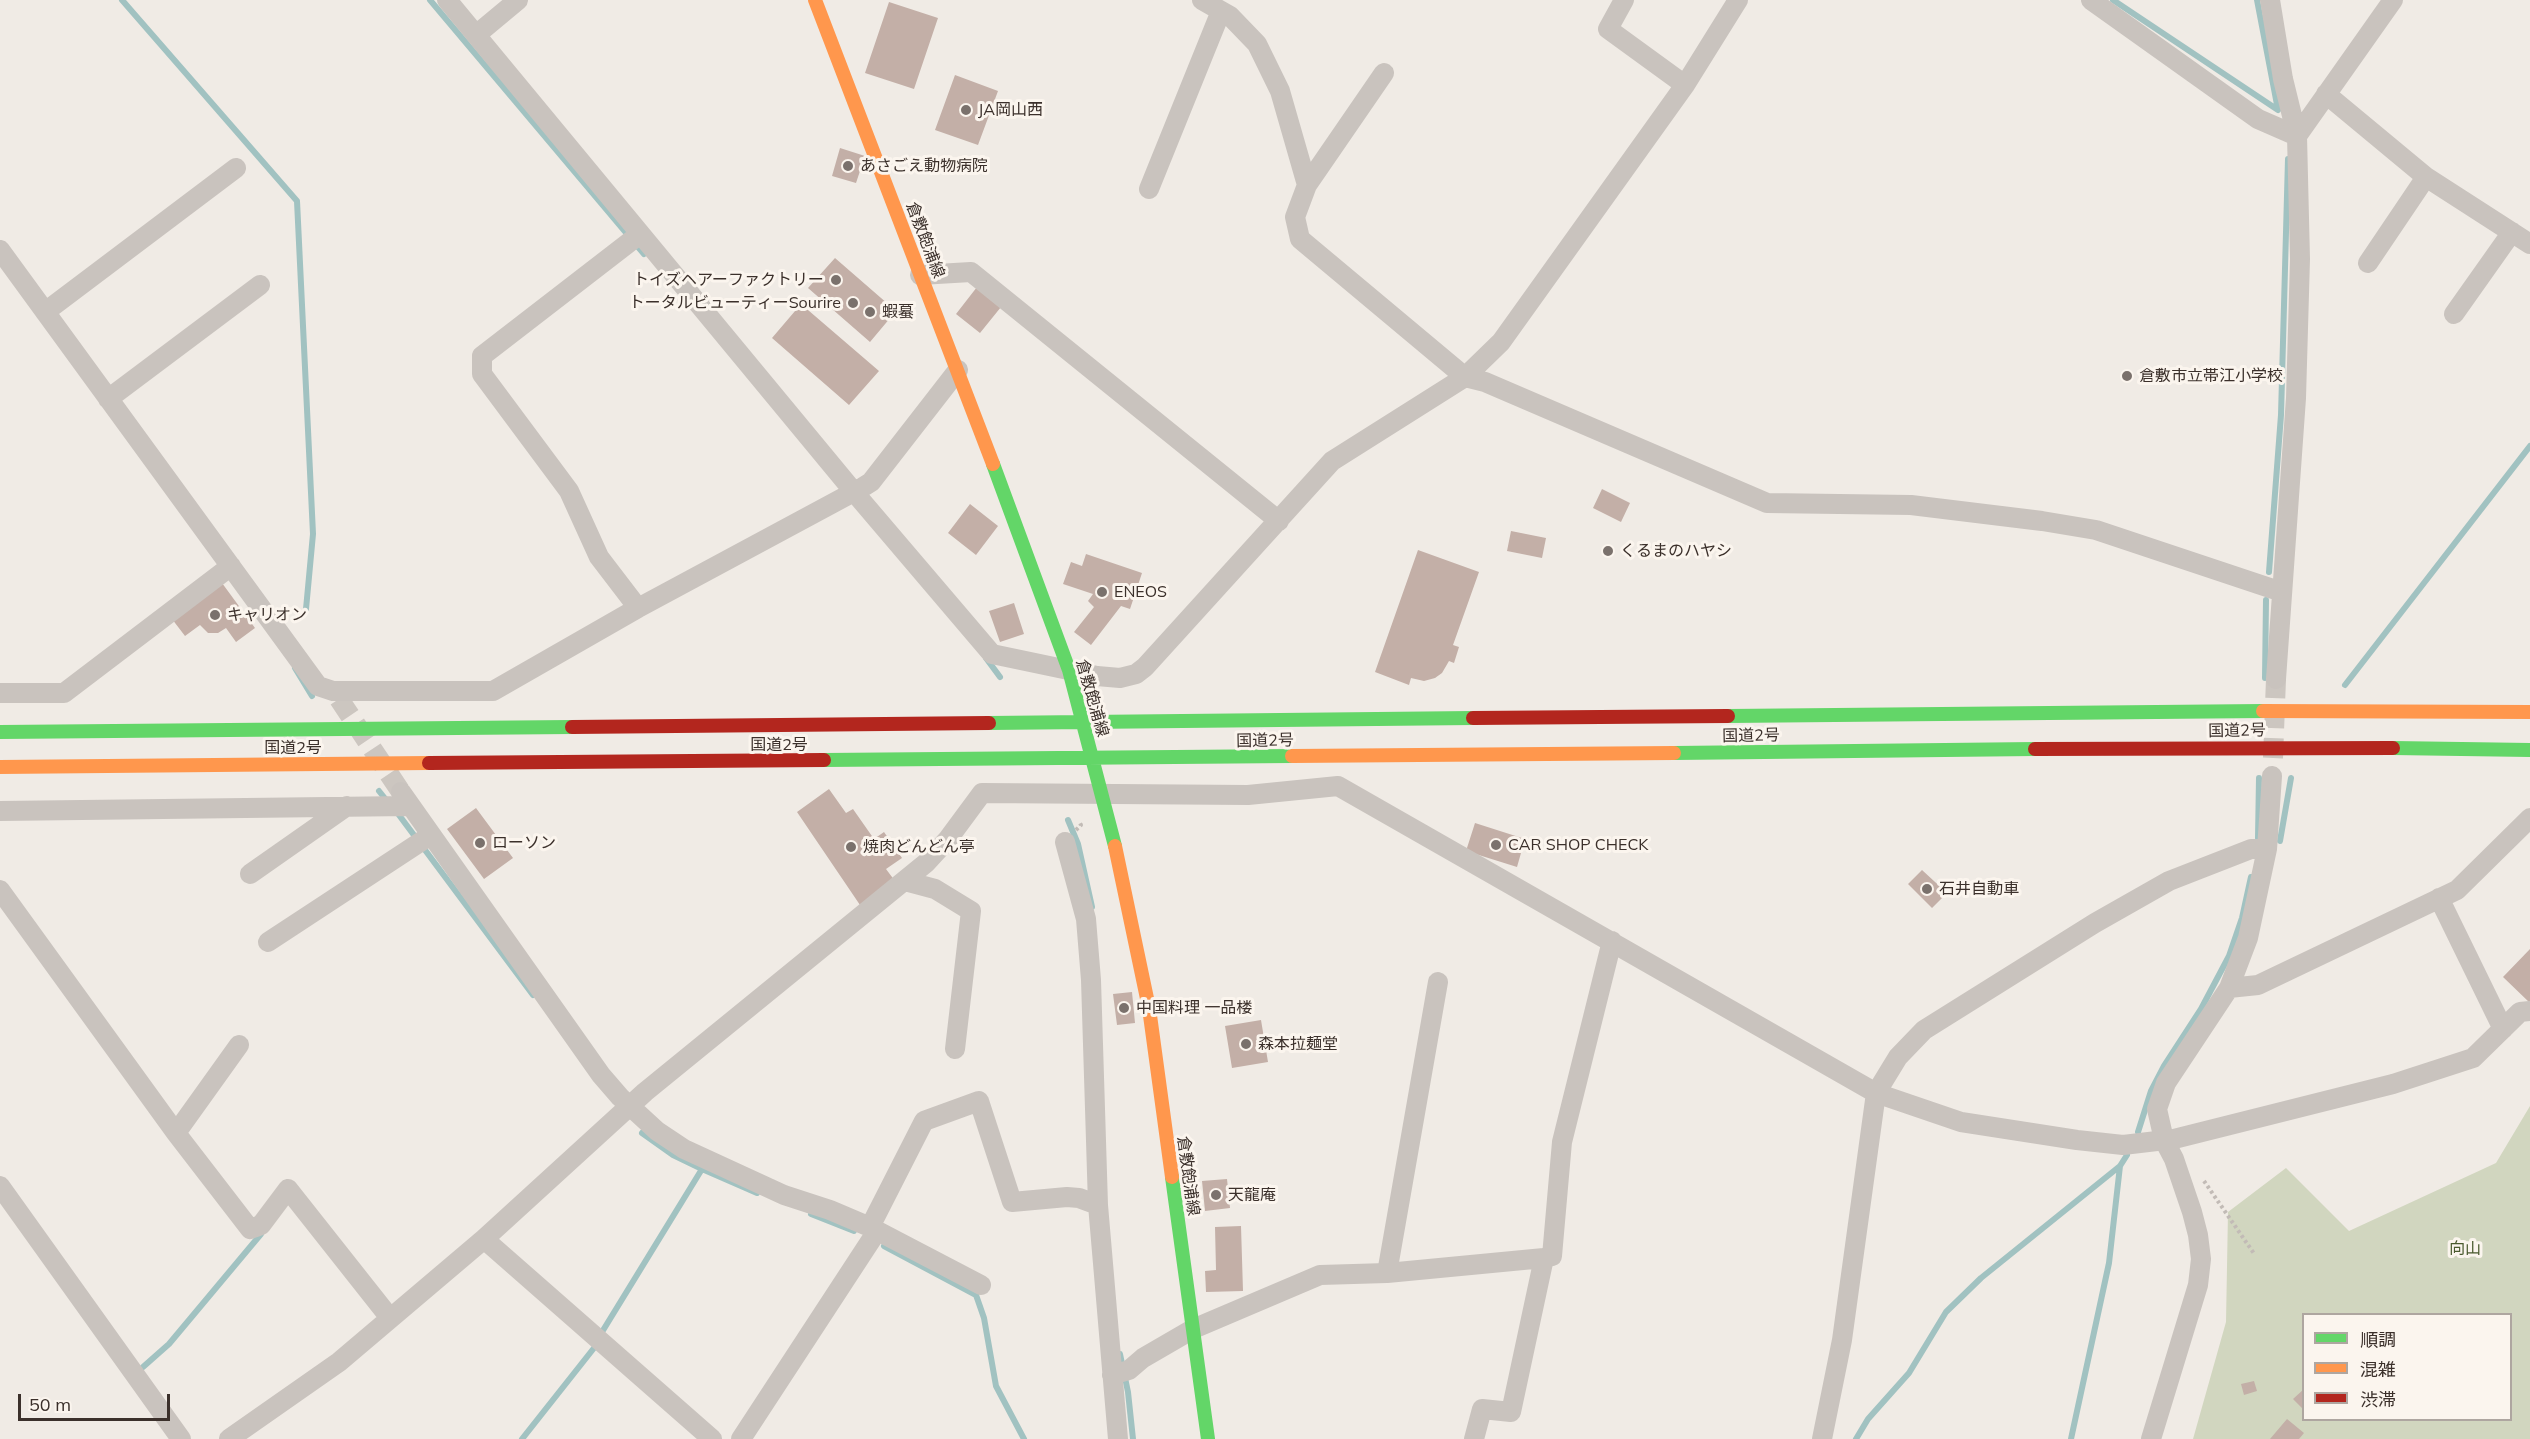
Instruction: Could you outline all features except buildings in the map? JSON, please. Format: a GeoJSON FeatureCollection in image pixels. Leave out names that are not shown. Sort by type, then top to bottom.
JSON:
{"type":"FeatureCollection","features":[{"type":"Feature","properties":{"kind":"main road","name":"倉敷飽浦線"},"geometry":{"type":"LineString","coordinates":[[814,0],[958,370],[1069,670],[1112,828],[1149,1008],[1208,1439]]}},
{"type":"Feature","properties":{"kind":"main road","name":"国道2号"},"geometry":{"type":"LineString","coordinates":[[0,732],[2337,710],[2530,712]]}},
{"type":"Feature","properties":{"kind":"main road","name":"国道2号"},"geometry":{"type":"LineString","coordinates":[[0,767],[2325,747],[2530,750]]}},
{"type":"Feature","properties":{"kind":"street"},"geometry":{"type":"LineString","coordinates":[[447,0],[634,238],[849,494],[992,654],[1096,676],[1120,678],[1136,674],[1332,461],[1465,377],[1502,342],[1685,85],[1738,0]]}},
{"type":"Feature","properties":{"kind":"street"},"geometry":{"type":"LineString","coordinates":[[476,34],[518,0]]}},
{"type":"Feature","properties":{"kind":"street"},"geometry":{"type":"LineString","coordinates":[[1203,0],[1230,16],[1257,44],[1280,91],[1307,185]]}},
{"type":"Feature","properties":{"kind":"street"},"geometry":{"type":"LineString","coordinates":[[1624,0],[1608,29],[1685,85]]}},
{"type":"Feature","properties":{"kind":"street"},"geometry":{"type":"LineString","coordinates":[[2091,0],[2258,119],[2297,136]]}},
{"type":"Feature","properties":{"kind":"street"},"geometry":{"type":"LineString","coordinates":[[2270,0],[2283,79],[2297,136],[2300,259],[2296,398],[2276,679]]}},
{"type":"Feature","properties":{"kind":"street"},"geometry":{"type":"LineString","coordinates":[[2297,136],[2393,0]]}},
{"type":"Feature","properties":{"kind":"street"},"geometry":{"type":"LineString","coordinates":[[1149,189],[1221,11]]}},
{"type":"Feature","properties":{"kind":"street"},"geometry":{"type":"LineString","coordinates":[[1384,73],[1307,185],[1295,217],[1300,239],[1465,377],[1485,382],[1767,503],[1911,505],[2096,530],[2283,592]]}},
{"type":"Feature","properties":{"kind":"street"},"geometry":{"type":"LineString","coordinates":[[2326,94],[2426,177],[2530,244]]}},
{"type":"Feature","properties":{"kind":"street"},"geometry":{"type":"LineString","coordinates":[[45,312],[236,168]]}},
{"type":"Feature","properties":{"kind":"street"},"geometry":{"type":"LineString","coordinates":[[2368,263],[2426,177]]}},
{"type":"Feature","properties":{"kind":"street"},"geometry":{"type":"LineString","coordinates":[[2454,314],[2512,232]]}},
{"type":"Feature","properties":{"kind":"street"},"geometry":{"type":"LineString","coordinates":[[634,238],[482,356],[482,374],[569,491],[599,557],[638,608]]}},
{"type":"Feature","properties":{"kind":"street"},"geometry":{"type":"LineString","coordinates":[[0,250],[318,686],[336,695],[494,691],[638,608],[871,482],[958,370]]}},
{"type":"Feature","properties":{"kind":"street"},"geometry":{"type":"LineString","coordinates":[[920,275],[971,272],[1279,521]]}},
{"type":"Feature","properties":{"kind":"street"},"geometry":{"type":"LineString","coordinates":[[108,399],[260,285]]}},
{"type":"Feature","properties":{"kind":"street"},"geometry":{"type":"LineString","coordinates":[[2,690],[64,693],[231,566]]}},
{"type":"Feature","properties":{"kind":"street"},"geometry":{"type":"LineString","coordinates":[[2151,1439],[2198,1285],[2201,1259],[2192,1212],[2174,1159],[2164,1140],[2157,1108],[2166,1083],[2229,988],[2248,938],[2267,849],[2272,776]]}},
{"type":"Feature","properties":{"kind":"street"},"geometry":{"type":"LineString","coordinates":[[229,1439],[339,1362],[484,1239],[629,1107],[926,863],[948,839],[982,793],[1248,795],[1338,786],[1876,1092],[1961,1122],[2077,1140],[2123,1145],[2164,1140],[2393,1084],[2473,1058],[2520,1012],[2530,1011]]}},
{"type":"Feature","properties":{"kind":"street"},"geometry":{"type":"LineString","coordinates":[[0,811],[347,806],[398,803],[601,1075],[629,1107],[657,1131],[684,1149],[784,1195],[830,1210],[873,1229],[981,1285]]}},
{"type":"Feature","properties":{"kind":"street"},"geometry":{"type":"LineString","coordinates":[[250,874],[347,806]]}},
{"type":"Feature","properties":{"kind":"street"},"geometry":{"type":"LineString","coordinates":[[2229,988],[2258,985],[2457,890],[2530,818]]}},
{"type":"Feature","properties":{"kind":"street"},"geometry":{"type":"LineString","coordinates":[[1071,835],[1086,919],[1092,980],[1098,1205],[1119,1373],[1118,1439]]}},
{"type":"Feature","properties":{"kind":"street"},"geometry":{"type":"LineString","coordinates":[[268,942],[424,840]]}},
{"type":"Feature","properties":{"kind":"street"},"geometry":{"type":"LineString","coordinates":[[1822,1439],[1842,1340],[1876,1092],[1898,1057],[1924,1030],[2095,923],[2169,881],[2251,849],[2267,849]]}},
{"type":"Feature","properties":{"kind":"street"},"geometry":{"type":"LineString","coordinates":[[905,881],[935,889],[971,911],[955,1049]]}},
{"type":"Feature","properties":{"kind":"street"},"geometry":{"type":"LineString","coordinates":[[0,890],[179,1128],[250,1230],[258,1227],[288,1189],[390,1318]]}},
{"type":"Feature","properties":{"kind":"street"},"geometry":{"type":"LineString","coordinates":[[2439,897],[2503,1029]]}},
{"type":"Feature","properties":{"kind":"street"},"geometry":{"type":"LineString","coordinates":[[1119,1373],[1193,1329],[1320,1275],[1387,1273],[1552,1256],[1562,1142],[1612,940]]}},
{"type":"Feature","properties":{"kind":"street"},"geometry":{"type":"LineString","coordinates":[[1387,1273],[1438,982]]}},
{"type":"Feature","properties":{"kind":"street"},"geometry":{"type":"LineString","coordinates":[[179,1128],[239,1045]]}},
{"type":"Feature","properties":{"kind":"street"},"geometry":{"type":"LineString","coordinates":[[741,1439],[873,1229],[924,1121],[979,1101],[1012,1202],[1067,1197],[1079,1198],[1098,1205]]}},
{"type":"Feature","properties":{"kind":"street"},"geometry":{"type":"LineString","coordinates":[[0,1186],[181,1439]]}},
{"type":"Feature","properties":{"kind":"street"},"geometry":{"type":"LineString","coordinates":[[484,1239],[712,1439]]}},
{"type":"Feature","properties":{"kind":"street"},"geometry":{"type":"LineString","coordinates":[[1474,1439],[1482,1408],[1511,1412],[1544,1258]]}},
{"type":"Feature","properties":{"kind":"path"},"geometry":{"type":"LineString","coordinates":[[1071,835],[1081,825],[1079,821]]}},
{"type":"Feature","properties":{"kind":"path"},"geometry":{"type":"LineString","coordinates":[[2201,1178],[2255,1255]]}},
{"type":"Feature","properties":{"kind":"green space","name":"向山"},"geometry":{"type":"Polygon","coordinates":[[[2530,1106],[2530,1439],[2193,1439],[2226,1322],[2228,1212],[2286,1168],[2349,1231],[2496,1163],[2530,1106]]]}},
{"type":"Feature","properties":{"kind":"waterway"},"geometry":{"type":"LineString","coordinates":[[122,0],[297,201],[313,534],[306,609]]}},
{"type":"Feature","properties":{"kind":"waterway"},"geometry":{"type":"LineString","coordinates":[[430,0],[644,254]]}},
{"type":"Feature","properties":{"kind":"waterway"},"geometry":{"type":"LineString","coordinates":[[2113,0],[2278,110]]}},
{"type":"Feature","properties":{"kind":"waterway"},"geometry":{"type":"LineString","coordinates":[[2257,0],[2278,110]]}},
{"type":"Feature","properties":{"kind":"waterway"},"geometry":{"type":"LineString","coordinates":[[2269,572],[2281,415],[2288,159]]}},
{"type":"Feature","properties":{"kind":"waterway"},"geometry":{"type":"LineString","coordinates":[[2345,685],[2530,446]]}},
{"type":"Feature","properties":{"kind":"waterway"},"geometry":{"type":"LineString","coordinates":[[2265,678],[2266,600]]}},
{"type":"Feature","properties":{"kind":"waterway"},"geometry":{"type":"LineString","coordinates":[[986,658],[1000,677]]}},
{"type":"Feature","properties":{"kind":"waterway"},"geometry":{"type":"LineString","coordinates":[[295,668],[312,696]]}},
{"type":"Feature","properties":{"kind":"waterway"},"geometry":{"type":"LineString","coordinates":[[2258,838],[2259,778]]}},
{"type":"Feature","properties":{"kind":"waterway"},"geometry":{"type":"LineString","coordinates":[[2280,841],[2291,778]]}},
{"type":"Feature","properties":{"kind":"waterway"},"geometry":{"type":"LineString","coordinates":[[379,791],[387,801]]}},
{"type":"Feature","properties":{"kind":"waterway"},"geometry":{"type":"LineString","coordinates":[[396,811],[533,995]]}},
{"type":"Feature","properties":{"kind":"waterway"},"geometry":{"type":"LineString","coordinates":[[1068,820],[1078,844],[1092,907]]}},
{"type":"Feature","properties":{"kind":"waterway"},"geometry":{"type":"LineString","coordinates":[[2138,1132],[2151,1091],[2164,1066],[2201,1009],[2229,956],[2242,918],[2251,877]]}},
{"type":"Feature","properties":{"kind":"waterway"},"geometry":{"type":"LineString","coordinates":[[642,1133],[673,1155],[702,1169]]}},
{"type":"Feature","properties":{"kind":"waterway"},"geometry":{"type":"LineString","coordinates":[[1856,1439],[1868,1419],[1909,1373],[1946,1312],[1981,1278],[2120,1166],[2127,1155]]}},
{"type":"Feature","properties":{"kind":"waterway"},"geometry":{"type":"LineString","coordinates":[[2071,1439],[2109,1263],[2120,1166]]}},
{"type":"Feature","properties":{"kind":"waterway"},"geometry":{"type":"LineString","coordinates":[[602,1332],[702,1169],[757,1193]]}},
{"type":"Feature","properties":{"kind":"waterway"},"geometry":{"type":"LineString","coordinates":[[811,1214],[854,1231]]}},
{"type":"Feature","properties":{"kind":"waterway"},"geometry":{"type":"LineString","coordinates":[[143,1367],[169,1344],[261,1234],[259,1231]]}},
{"type":"Feature","properties":{"kind":"waterway"},"geometry":{"type":"LineString","coordinates":[[884,1246],[976,1295],[984,1318],[996,1386],[1024,1439]]}},
{"type":"Feature","properties":{"kind":"waterway"},"geometry":{"type":"LineString","coordinates":[[522,1439],[594,1348]]}},
{"type":"Feature","properties":{"kind":"waterway"},"geometry":{"type":"LineString","coordinates":[[1120,1354],[1128,1392],[1133,1439]]}},
{"type":"Feature","properties":{"kind":"tunnel"},"geometry":{"type":"LineString","coordinates":[[2273,758],[2276,679]]}},
{"type":"Feature","properties":{"kind":"tunnel"},"geometry":{"type":"LineString","coordinates":[[339,699],[401,792]]}},
{"type":"Feature","properties":{"kind":"traffic: fast"},"geometry":{"type":"LineString","coordinates":[[993,464],[1069,670],[1115,846]]}},
{"type":"Feature","properties":{"kind":"traffic: fast"},"geometry":{"type":"LineString","coordinates":[[1728,716],[2263,711]]}},
{"type":"Feature","properties":{"kind":"traffic: fast"},"geometry":{"type":"LineString","coordinates":[[989,723],[1473,718]]}},
{"type":"Feature","properties":{"kind":"traffic: fast"},"geometry":{"type":"LineString","coordinates":[[0,732],[572,727]]}},
{"type":"Feature","properties":{"kind":"traffic: fast"},"geometry":{"type":"LineString","coordinates":[[2393,748],[2530,750]]}},
{"type":"Feature","properties":{"kind":"traffic: fast"},"geometry":{"type":"LineString","coordinates":[[1674,753],[2035,749]]}},
{"type":"Feature","properties":{"kind":"traffic: fast"},"geometry":{"type":"LineString","coordinates":[[824,760],[1292,756]]}},
{"type":"Feature","properties":{"kind":"traffic: fast"},"geometry":{"type":"LineString","coordinates":[[1172,1177],[1208,1439]]}},
{"type":"Feature","properties":{"kind":"traffic: slow"},"geometry":{"type":"LineString","coordinates":[[815,0],[993,464]]}},
{"type":"Feature","properties":{"kind":"traffic: slow"},"geometry":{"type":"LineString","coordinates":[[2263,711],[2530,712]]}},
{"type":"Feature","properties":{"kind":"traffic: slow"},"geometry":{"type":"LineString","coordinates":[[1292,756],[1674,753]]}},
{"type":"Feature","properties":{"kind":"traffic: slow"},"geometry":{"type":"LineString","coordinates":[[0,767],[429,763]]}},
{"type":"Feature","properties":{"kind":"traffic: slow"},"geometry":{"type":"LineString","coordinates":[[1115,846],[1149,1008],[1172,1177]]}},
{"type":"Feature","properties":{"kind":"traffic: jam"},"geometry":{"type":"LineString","coordinates":[[1473,718],[1728,716]]}},
{"type":"Feature","properties":{"kind":"traffic: jam"},"geometry":{"type":"LineString","coordinates":[[572,727],[989,723]]}},
{"type":"Feature","properties":{"kind":"traffic: jam"},"geometry":{"type":"LineString","coordinates":[[2035,749],[2393,748]]}},
{"type":"Feature","properties":{"kind":"traffic: jam"},"geometry":{"type":"LineString","coordinates":[[429,763],[824,760]]}},
{"type":"Feature","properties":{"kind":"place","name":"JA岡山西"},"geometry":{"type":"Point","coordinates":[966,110]}},
{"type":"Feature","properties":{"kind":"place","name":"あさごえ動物病院"},"geometry":{"type":"Point","coordinates":[848,166]}},
{"type":"Feature","properties":{"kind":"place","name":"トイズヘアーファクトリー"},"geometry":{"type":"Point","coordinates":[836,280]}},
{"type":"Feature","properties":{"kind":"place","name":"トータルビューティーSourire"},"geometry":{"type":"Point","coordinates":[853,303]}},
{"type":"Feature","properties":{"kind":"place","name":"蝦蟇"},"geometry":{"type":"Point","coordinates":[870,312]}},
{"type":"Feature","properties":{"kind":"place","name":"倉敷市立帯江小学校"},"geometry":{"type":"Point","coordinates":[2127,376]}},
{"type":"Feature","properties":{"kind":"place","name":"くるまのハヤシ"},"geometry":{"type":"Point","coordinates":[1608,551]}},
{"type":"Feature","properties":{"kind":"place","name":"ENEOS"},"geometry":{"type":"Point","coordinates":[1102,592]}},
{"type":"Feature","properties":{"kind":"place","name":"キャリオン"},"geometry":{"type":"Point","coordinates":[215,615]}},
{"type":"Feature","properties":{"kind":"place","name":"ローソン"},"geometry":{"type":"Point","coordinates":[480,843]}},
{"type":"Feature","properties":{"kind":"place","name":"CAR SHOP CHECK"},"geometry":{"type":"Point","coordinates":[1496,845]}},
{"type":"Feature","properties":{"kind":"place","name":"焼肉どんどん亭"},"geometry":{"type":"Point","coordinates":[851,847]}},
{"type":"Feature","properties":{"kind":"place","name":"石井自動車"},"geometry":{"type":"Point","coordinates":[1927,889]}},
{"type":"Feature","properties":{"kind":"place","name":"中国料理 一品楼"},"geometry":{"type":"Point","coordinates":[1124,1008]}},
{"type":"Feature","properties":{"kind":"place","name":"森本拉麺堂"},"geometry":{"type":"Point","coordinates":[1246,1044]}},
{"type":"Feature","properties":{"kind":"place","name":"天龍庵"},"geometry":{"type":"Point","coordinates":[1216,1195]}}]}
